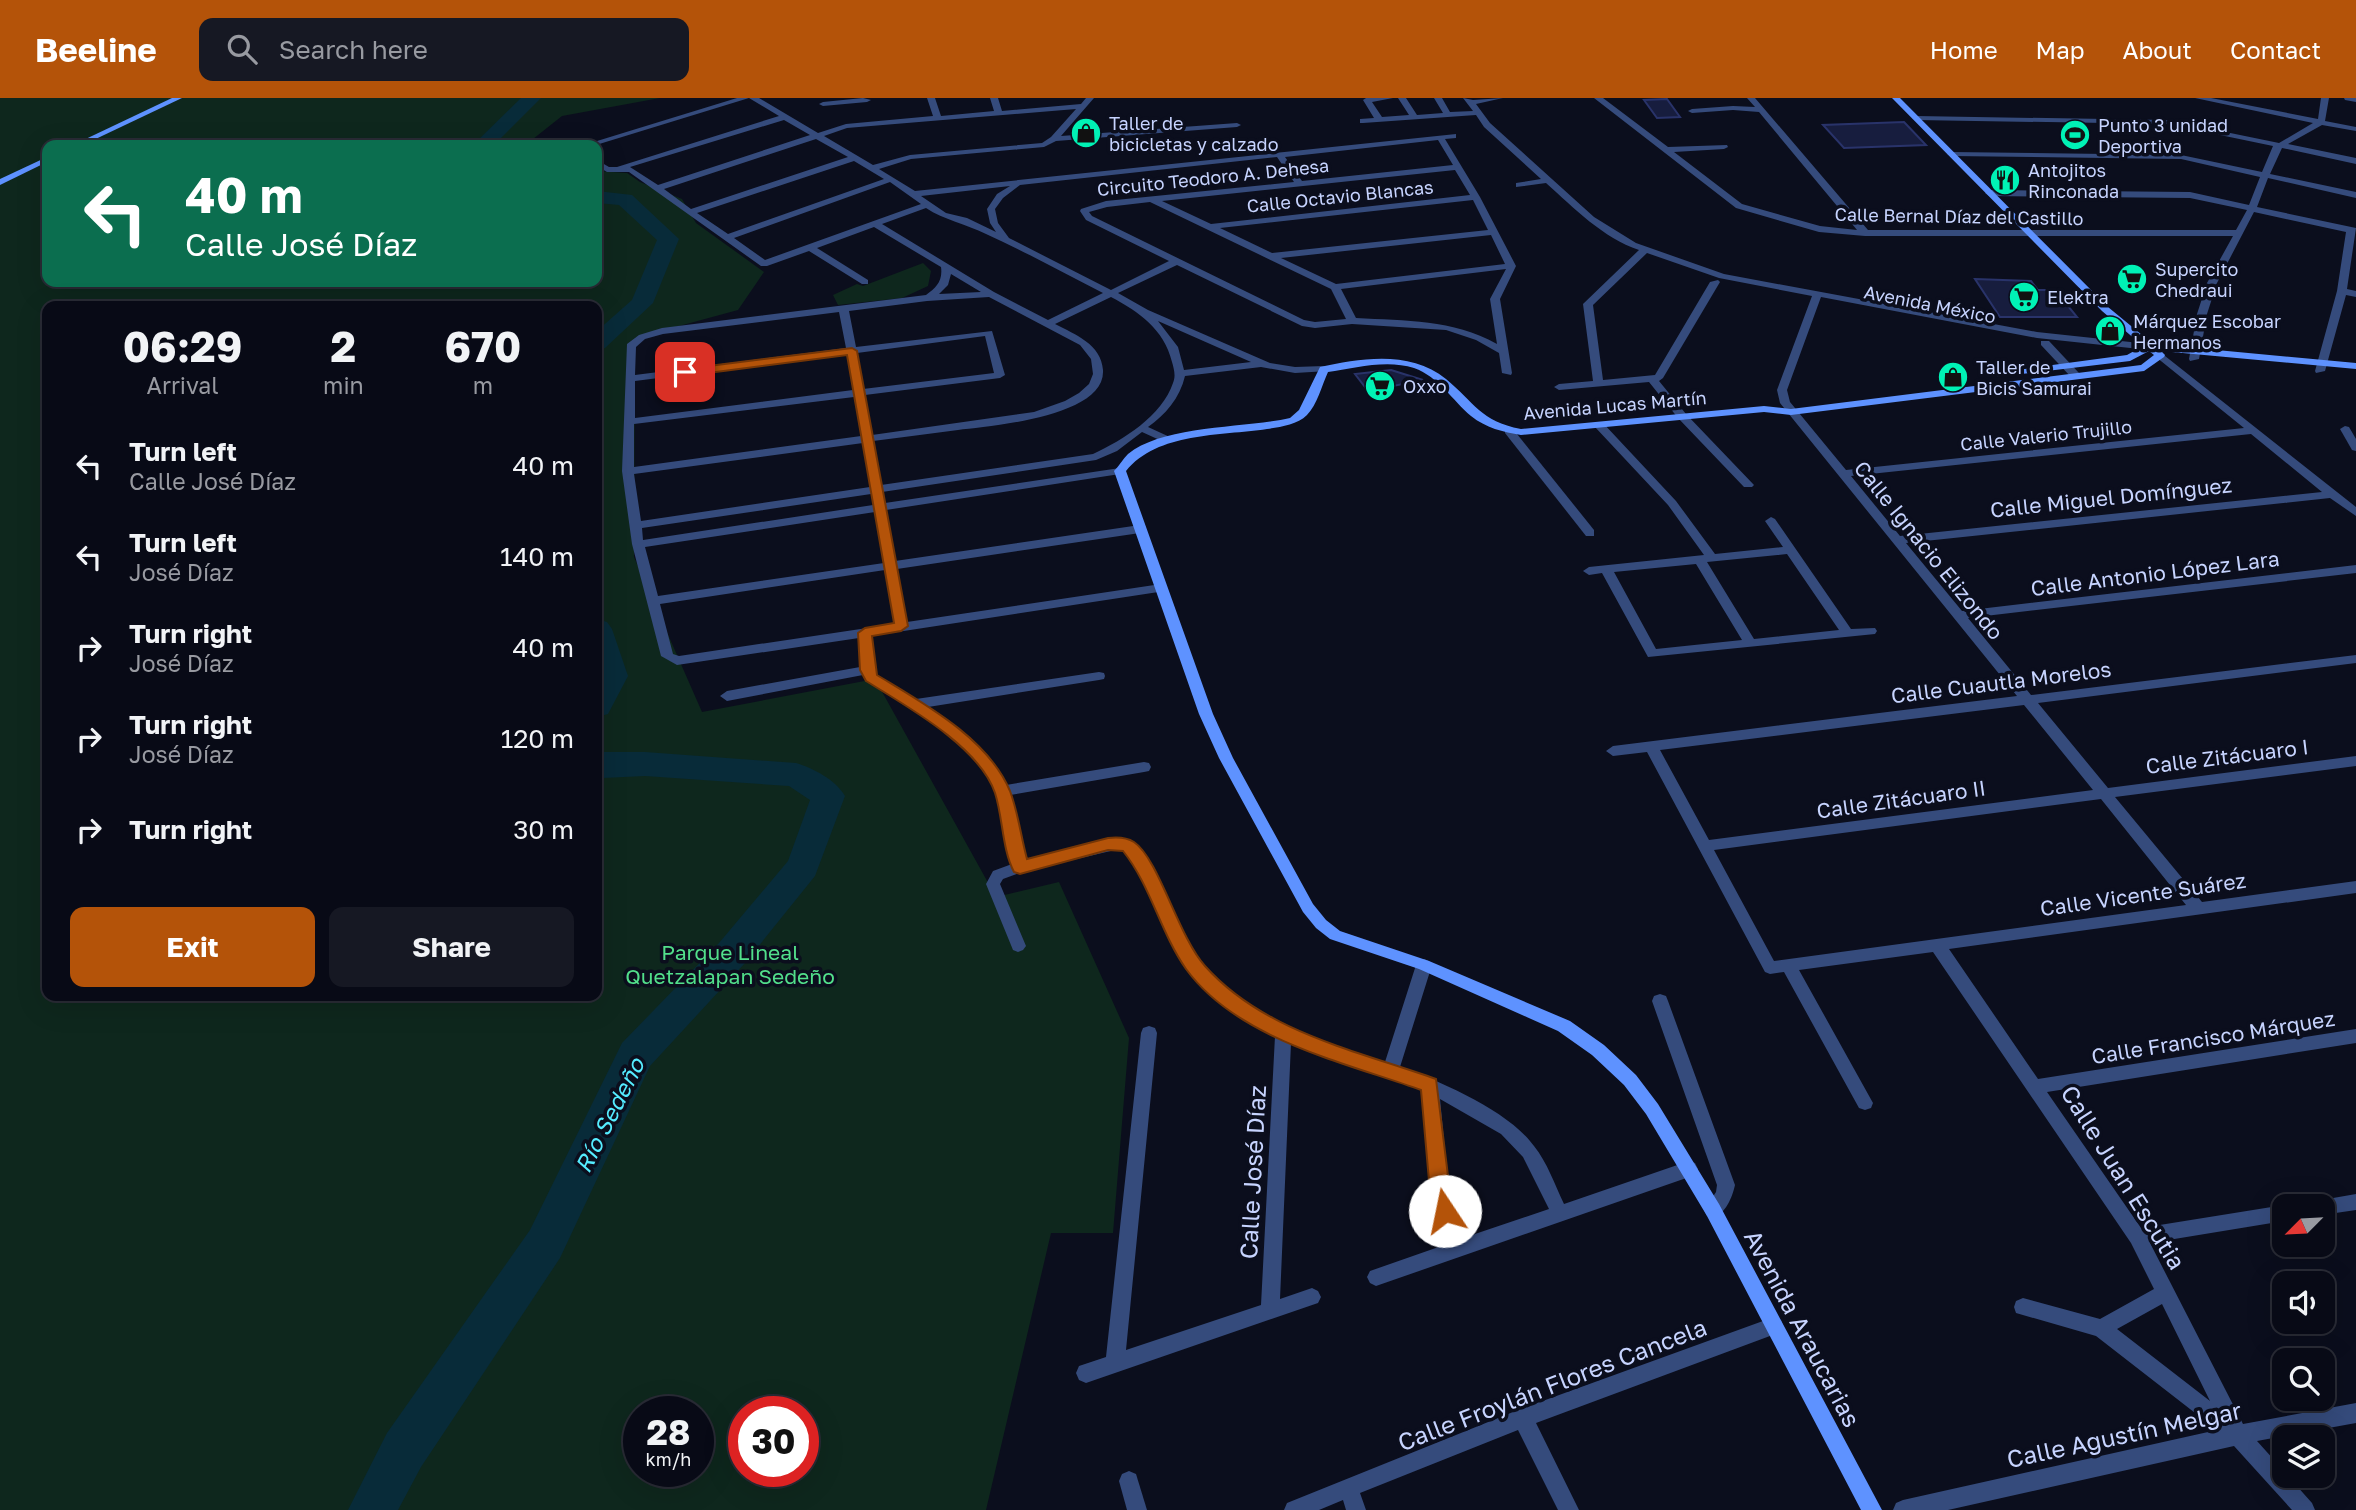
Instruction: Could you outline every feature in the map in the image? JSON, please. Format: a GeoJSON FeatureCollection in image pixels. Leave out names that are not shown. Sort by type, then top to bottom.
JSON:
{"type":"FeatureCollection","features":[{"type":"Feature","properties":{"kind":"street"},"geometry":{"type":"LineString","coordinates":[[88,140],[178,98]]}},
{"type":"Feature","properties":{"kind":"street"},"geometry":{"type":"LineString","coordinates":[[602,141],[745,98]]}},
{"type":"Feature","properties":{"kind":"street"},"geometry":{"type":"LineString","coordinates":[[753,98],[891,179],[943,215],[964,220],[1139,308],[1261,363],[1285,369],[1324,369],[1304,412],[1294,420],[1148,445],[1126,460],[1120,471]]}},
{"type":"Feature","properties":{"kind":"street"},"geometry":{"type":"LineString","coordinates":[[931,98],[937,117]]}},
{"type":"Feature","properties":{"kind":"street"},"geometry":{"type":"LineString","coordinates":[[994,98],[998,112]]}},
{"type":"Feature","properties":{"kind":"street"},"geometry":{"type":"LineString","coordinates":[[1379,120],[1367,100],[1389,98]]}},
{"type":"Feature","properties":{"kind":"street"},"geometry":{"type":"LineString","coordinates":[[1402,98],[1414,117]]}},
{"type":"Feature","properties":{"kind":"street"},"geometry":{"type":"LineString","coordinates":[[1438,98],[1448,115]]}},
{"type":"Feature","properties":{"kind":"street"},"geometry":{"type":"LineString","coordinates":[[1468,100],[1499,98]]}},
{"type":"Feature","properties":{"kind":"street","name":"Calle Bernal Díaz del Castillo"},"geometry":{"type":"LineString","coordinates":[[1598,98],[1739,206],[1819,229],[1865,233],[2113,241],[2107,234],[2236,233]]}},
{"type":"Feature","properties":{"kind":"street"},"geometry":{"type":"LineString","coordinates":[[1751,98],[1865,233]]}},
{"type":"Feature","properties":{"kind":"street"},"geometry":{"type":"LineString","coordinates":[[1896,98],[2112,316],[2356,513]]}},
{"type":"Feature","properties":{"kind":"street"},"geometry":{"type":"LineString","coordinates":[[2199,98],[2356,129]]}},
{"type":"Feature","properties":{"kind":"street"},"geometry":{"type":"LineString","coordinates":[[2321,122],[2325,98]]}},
{"type":"Feature","properties":{"kind":"street"},"geometry":{"type":"LineString","coordinates":[[2348,98],[2356,100]]}},
{"type":"Feature","properties":{"kind":"street"},"geometry":{"type":"LineString","coordinates":[[823,104],[867,99],[873,123]]}},
{"type":"Feature","properties":{"kind":"street"},"geometry":{"type":"LineString","coordinates":[[657,188],[846,126],[998,112],[1089,100]]}},
{"type":"Feature","properties":{"kind":"street"},"geometry":{"type":"LineString","coordinates":[[872,168],[910,158],[1044,145],[1054,139],[1089,100]]}},
{"type":"Feature","properties":{"kind":"street","name":"Avenida México"},"geometry":{"type":"LineString","coordinates":[[1468,100],[1476,113],[1597,223],[1644,251],[1715,282],[2037,335],[2149,346],[2195,355]]}},
{"type":"Feature","properties":{"kind":"street"},"geometry":{"type":"LineString","coordinates":[[1692,111],[1734,108],[1761,110]]}},
{"type":"Feature","properties":{"kind":"street"},"geometry":{"type":"LineString","coordinates":[[1363,121],[1476,113]]}},
{"type":"Feature","properties":{"kind":"street"},"geometry":{"type":"LineString","coordinates":[[619,169],[785,117]]}},
{"type":"Feature","properties":{"kind":"street"},"geometry":{"type":"LineString","coordinates":[[1916,118],[2167,122],[2356,162]]}},
{"type":"Feature","properties":{"kind":"street"},"geometry":{"type":"LineString","coordinates":[[2195,355],[2202,314],[2212,283],[2236,233],[2252,208],[2279,145],[2321,122]]}},
{"type":"Feature","properties":{"kind":"street"},"geometry":{"type":"LineString","coordinates":[[1054,139],[1237,124]]}},
{"type":"Feature","properties":{"kind":"street","name":"Circuito Teodoro A. Dehesa"},"geometry":{"type":"LineString","coordinates":[[914,194],[1452,136]]}},
{"type":"Feature","properties":{"kind":"street"},"geometry":{"type":"LineString","coordinates":[[1440,137],[1476,197],[1491,232],[1511,265],[1495,299],[1507,373]]}},
{"type":"Feature","properties":{"kind":"street"},"geometry":{"type":"LineString","coordinates":[[1664,149],[1724,147]]}},
{"type":"Feature","properties":{"kind":"street"},"geometry":{"type":"LineString","coordinates":[[1951,154],[2181,157],[2356,195]]}},
{"type":"Feature","properties":{"kind":"street"},"geometry":{"type":"LineString","coordinates":[[1280,155],[1300,184]]}},
{"type":"Feature","properties":{"kind":"street"},"geometry":{"type":"LineString","coordinates":[[690,212],[854,158]]}},
{"type":"Feature","properties":{"kind":"street"},"geometry":{"type":"LineString","coordinates":[[0,182],[42,161]]}},
{"type":"Feature","properties":{"kind":"street"},"geometry":{"type":"LineString","coordinates":[[602,167],[631,170],[764,264],[928,204]]}},
{"type":"Feature","properties":{"kind":"street","name":"Circuito Teodoro A. Dehesa"},"geometry":{"type":"LineString","coordinates":[[1457,167],[1095,205],[1084,211],[1085,215],[1302,323],[1315,325],[1352,321],[1447,327],[1479,338],[1502,351]]}},
{"type":"Feature","properties":{"kind":"street"},"geometry":{"type":"LineString","coordinates":[[726,237],[891,179]]}},
{"type":"Feature","properties":{"kind":"street"},"geometry":{"type":"LineString","coordinates":[[1519,185],[1549,180]]}},
{"type":"Feature","properties":{"kind":"street"},"geometry":{"type":"LineString","coordinates":[[990,214],[996,201],[1005,192],[1024,183]]}},
{"type":"Feature","properties":{"kind":"street"},"geometry":{"type":"LineString","coordinates":[[978,187],[996,201]]}},
{"type":"Feature","properties":{"kind":"street"},"geometry":{"type":"LineString","coordinates":[[1989,192],[2190,195],[2353,230],[2342,291],[2321,367]]}},
{"type":"Feature","properties":{"kind":"street","name":"Calle Octavio Blancas"},"geometry":{"type":"LineString","coordinates":[[1209,227],[1476,197]]}},
{"type":"Feature","properties":{"kind":"street"},"geometry":{"type":"LineString","coordinates":[[1152,200],[1335,288],[1511,265]]}},
{"type":"Feature","properties":{"kind":"street"},"geometry":{"type":"LineString","coordinates":[[964,220],[990,214]]}},
{"type":"Feature","properties":{"kind":"street"},"geometry":{"type":"LineString","coordinates":[[990,214],[999,231],[1009,241]]}},
{"type":"Feature","properties":{"kind":"street"},"geometry":{"type":"LineString","coordinates":[[628,471],[1021,418],[1061,408],[1091,389],[1098,375],[1099,365],[1095,354],[1084,343],[991,294],[874,223]]}},
{"type":"Feature","properties":{"kind":"street"},"geometry":{"type":"LineString","coordinates":[[1269,256],[1491,232]]}},
{"type":"Feature","properties":{"kind":"street"},"geometry":{"type":"LineString","coordinates":[[810,247],[865,282]]}},
{"type":"Feature","properties":{"kind":"street"},"geometry":{"type":"LineString","coordinates":[[1598,383],[1588,304],[1644,251]]}},
{"type":"Feature","properties":{"kind":"street","name":"Avenida México"},"geometry":{"type":"LineString","coordinates":[[1644,251],[1722,276],[2045,343],[2321,367],[2356,366]]}},
{"type":"Feature","properties":{"kind":"street"},"geometry":{"type":"LineString","coordinates":[[1050,323],[1177,261]]}},
{"type":"Feature","properties":{"kind":"street"},"geometry":{"type":"LineString","coordinates":[[927,299],[947,280],[945,267]]}},
{"type":"Feature","properties":{"kind":"street"},"geometry":{"type":"LineString","coordinates":[[1559,387],[1652,379],[1662,375],[1715,282]]}},
{"type":"Feature","properties":{"kind":"street"},"geometry":{"type":"LineString","coordinates":[[1335,288],[1352,321]]}},
{"type":"Feature","properties":{"kind":"street"},"geometry":{"type":"LineString","coordinates":[[2342,291],[2356,294]]}},
{"type":"Feature","properties":{"kind":"street"},"geometry":{"type":"LineString","coordinates":[[991,294],[927,299],[662,331],[642,337],[631,346],[628,471],[638,544],[667,656],[670,660],[1161,588]]}},
{"type":"Feature","properties":{"kind":"street"},"geometry":{"type":"LineString","coordinates":[[1788,407],[1782,390],[1816,297]]}},
{"type":"Feature","properties":{"kind":"street"},"geometry":{"type":"LineString","coordinates":[[635,525],[877,491],[1105,454],[1143,429],[1161,413],[1172,399],[1180,374],[1172,347],[1163,330],[1139,308]]}},
{"type":"Feature","properties":{"kind":"street"},"geometry":{"type":"LineString","coordinates":[[844,310],[901,626]]}},
{"type":"Feature","properties":{"kind":"street"},"geometry":{"type":"LineString","coordinates":[[629,422],[1000,375],[989,333],[630,379]]}},
{"type":"Feature","properties":{"kind":"street"},"geometry":{"type":"LineString","coordinates":[[2045,343],[2075,375]]}},
{"type":"Feature","properties":{"kind":"street","name":"Avenida Lucas Martín"},"geometry":{"type":"LineString","coordinates":[[1788,407],[2130,358],[2149,346]]}},
{"type":"Feature","properties":{"kind":"street","name":"Avenida Lucas Martín"},"geometry":{"type":"LineString","coordinates":[[1324,369],[1388,363],[1416,366],[1437,377],[1482,421],[1509,431],[1534,432],[2144,368],[2160,355]]}},
{"type":"Feature","properties":{"kind":"street"},"geometry":{"type":"LineString","coordinates":[[1180,374],[1261,363]]}},
{"type":"Feature","properties":{"kind":"street","name":"Avenida México"},"geometry":{"type":"LineString","coordinates":[[2321,367],[2356,375]]}},
{"type":"Feature","properties":{"kind":"street"},"geometry":{"type":"LineString","coordinates":[[1652,379],[1682,416],[1748,485]]}},
{"type":"Feature","properties":{"kind":"street","name":"Calle Ignacio Elizondo"},"geometry":{"type":"LineString","coordinates":[[1788,407],[2197,907]]}},
{"type":"Feature","properties":{"kind":"street"},"geometry":{"type":"LineString","coordinates":[[1599,425],[1672,503],[1750,643]]}},
{"type":"Feature","properties":{"kind":"street"},"geometry":{"type":"LineString","coordinates":[[1143,429],[1168,440]]}},
{"type":"Feature","properties":{"kind":"street"},"geometry":{"type":"LineString","coordinates":[[2356,431],[2345,429],[2356,448]]}},
{"type":"Feature","properties":{"kind":"street","name":"Calle Valerio Trujillo"},"geometry":{"type":"LineString","coordinates":[[1842,474],[2254,430]]}},
{"type":"Feature","properties":{"kind":"street"},"geometry":{"type":"LineString","coordinates":[[1509,431],[1591,533]]}},
{"type":"Feature","properties":{"kind":"street"},"geometry":{"type":"LineString","coordinates":[[1105,454],[1120,471]]}},
{"type":"Feature","properties":{"kind":"street"},"geometry":{"type":"LineString","coordinates":[[638,544],[1120,471]]}},
{"type":"Feature","properties":{"kind":"street","name":"Avenida Araucarias"},"geometry":{"type":"LineString","coordinates":[[1120,471],[1206,714],[1226,758],[1308,908],[1321,924],[1335,935],[1424,965],[1564,1026],[1598,1050],[1630,1080],[1652,1109],[1713,1210],[1872,1510]]}},
{"type":"Feature","properties":{"kind":"street","name":"Calle Miguel Domínguez"},"geometry":{"type":"LineString","coordinates":[[1896,540],[2331,494]]}},
{"type":"Feature","properties":{"kind":"street"},"geometry":{"type":"LineString","coordinates":[[1771,521],[1847,633]]}},
{"type":"Feature","properties":{"kind":"street"},"geometry":{"type":"LineString","coordinates":[[652,601],[1140,529]]}},
{"type":"Feature","properties":{"kind":"street"},"geometry":{"type":"LineString","coordinates":[[1589,571],[1789,550]]}},
{"type":"Feature","properties":{"kind":"street"},"geometry":{"type":"LineString","coordinates":[[1606,569],[1652,654],[1871,631]]}},
{"type":"Feature","properties":{"kind":"street","name":"Calle Antonio López Lara"},"geometry":{"type":"LineString","coordinates":[[1958,615],[2356,569]]}},
{"type":"Feature","properties":{"kind":"street"},"geometry":{"type":"LineString","coordinates":[[865,633],[867,670],[871,678],[941,721],[973,750],[1002,791],[1020,867]]}},
{"type":"Feature","properties":{"kind":"street","name":"Calle Cuautla Morelos"},"geometry":{"type":"LineString","coordinates":[[1613,751],[2356,659]]}},
{"type":"Feature","properties":{"kind":"street"},"geometry":{"type":"LineString","coordinates":[[727,696],[867,670]]}},
{"type":"Feature","properties":{"kind":"street"},"geometry":{"type":"LineString","coordinates":[[915,704],[1099,676]]}},
{"type":"Feature","properties":{"kind":"street"},"geometry":{"type":"LineString","coordinates":[[1651,746],[1704,846]]}},
{"type":"Feature","properties":{"kind":"street","name":"Calle Zitácuaro I"},"geometry":{"type":"LineString","coordinates":[[2104,794],[2356,761]]}},
{"type":"Feature","properties":{"kind":"street"},"geometry":{"type":"LineString","coordinates":[[1002,791],[1144,767]]}},
{"type":"Feature","properties":{"kind":"street","name":"Calle Zitácuaro II"},"geometry":{"type":"LineString","coordinates":[[1704,846],[2104,794]]}},
{"type":"Feature","properties":{"kind":"street"},"geometry":{"type":"LineString","coordinates":[[1018,946],[993,884],[998,874],[1108,844],[1120,843],[1129,847],[1143,865],[1177,941],[1215,990],[1242,1010],[1283,1033],[1430,1085],[1507,1129],[1529,1152],[1560,1214]]}},
{"type":"Feature","properties":{"kind":"street","name":"Calle Vicente Suárez"},"geometry":{"type":"LineString","coordinates":[[1704,846],[1770,968],[2356,887]]}},
{"type":"Feature","properties":{"kind":"street","name":"Calle Juan Escutia"},"geometry":{"type":"LineString","coordinates":[[1937,945],[2137,1237],[2238,1436],[2305,1510]]}},
{"type":"Feature","properties":{"kind":"street"},"geometry":{"type":"LineString","coordinates":[[1391,1070],[1424,965]]}},
{"type":"Feature","properties":{"kind":"street"},"geometry":{"type":"LineString","coordinates":[[1788,965],[1865,1103]]}},
{"type":"Feature","properties":{"kind":"street"},"geometry":{"type":"LineString","coordinates":[[1660,1001],[1727,1185],[1724,1195],[1713,1210]]}},
{"type":"Feature","properties":{"kind":"street"},"geometry":{"type":"LineString","coordinates":[[1115,1364],[1149,1033]]}},
{"type":"Feature","properties":{"kind":"street","name":"Calle José Díaz"},"geometry":{"type":"LineString","coordinates":[[1270,1312],[1283,1033]]}},
{"type":"Feature","properties":{"kind":"street","name":"Calle Francisco Márquez"},"geometry":{"type":"LineString","coordinates":[[2036,1086],[2356,1036]]}},
{"type":"Feature","properties":{"kind":"street"},"geometry":{"type":"LineString","coordinates":[[1430,1085],[1440,1192],[1461,1248]]}},
{"type":"Feature","properties":{"kind":"street"},"geometry":{"type":"LineString","coordinates":[[1376,1278],[1689,1170]]}},
{"type":"Feature","properties":{"kind":"street"},"geometry":{"type":"LineString","coordinates":[[2335,1205],[2356,1202]]}},
{"type":"Feature","properties":{"kind":"street"},"geometry":{"type":"LineString","coordinates":[[2137,1237],[2272,1215]]}},
{"type":"Feature","properties":{"kind":"street"},"geometry":{"type":"LineString","coordinates":[[2101,1328],[2166,1292]]}},
{"type":"Feature","properties":{"kind":"street"},"geometry":{"type":"LineString","coordinates":[[1086,1373],[1312,1297]]}},
{"type":"Feature","properties":{"kind":"street"},"geometry":{"type":"LineString","coordinates":[[2023,1307],[2101,1328],[2238,1436]]}},
{"type":"Feature","properties":{"kind":"street","name":"Calle Froylán Flores Cancela"},"geometry":{"type":"LineString","coordinates":[[1294,1510],[1523,1418],[1774,1326]]}},
{"type":"Feature","properties":{"kind":"street","name":"Calle Agustín Melgar"},"geometry":{"type":"LineString","coordinates":[[1903,1510],[2238,1436],[2356,1413]]}},
{"type":"Feature","properties":{"kind":"street"},"geometry":{"type":"LineString","coordinates":[[1523,1418],[1569,1510]]}},
{"type":"Feature","properties":{"kind":"street"},"geometry":{"type":"LineString","coordinates":[[1129,1481],[1137,1510]]}},
{"type":"Feature","properties":{"kind":"street"},"geometry":{"type":"LineString","coordinates":[[1349,1490],[1356,1510]]}},
{"type":"Feature","properties":{"kind":"green space","name":"Parque Lineal Quetzalapan Sedeño"},"geometry":{"type":"Polygon","coordinates":[[[0,98],[660,98],[562,116],[532,140],[42,140],[42,287],[602,287],[602,171],[627,173],[640,182],[682,199],[696,223],[764,272],[738,310],[635,338],[634,557],[702,712],[875,679],[996,897],[1059,882],[1129,1038],[1113,1233],[1051,1233],[986,1510],[0,1510],[0,98]]]}},
{"type":"Feature","properties":{"kind":"green space"},"geometry":{"type":"Polygon","coordinates":[[[923,263],[931,271],[928,286],[902,298],[838,305],[833,295],[857,284],[863,286],[923,263]]]}},
{"type":"Feature","properties":{"kind":"building"},"geometry":{"type":"Polygon","coordinates":[[[1667,99],[1680,117],[1657,118],[1644,100],[1667,99]]]}},
{"type":"Feature","properties":{"kind":"building"},"geometry":{"type":"Polygon","coordinates":[[[1904,122],[1926,145],[1844,148],[1823,125],[1904,122]]]}},
{"type":"Feature","properties":{"kind":"building","name":"Elektra"},"geometry":{"type":"Polygon","coordinates":[[[1975,279],[2031,281],[2038,290],[2055,290],[2077,317],[2000,317],[1975,279]]]}},
{"type":"Feature","properties":{"kind":"building","name":"Oxxo"},"geometry":{"type":"Polygon","coordinates":[[[1391,370],[1423,380],[1368,391],[1355,374],[1391,370]]]}},
{"type":"Feature","properties":{"kind":"waterway","name":"Río Sedeño"},"geometry":{"type":"LineString","coordinates":[[488,140],[532,98]]}},
{"type":"Feature","properties":{"kind":"waterway","name":"Río Sedeño"},"geometry":{"type":"LineString","coordinates":[[602,197],[625,199],[668,239],[642,303],[602,339]]}},
{"type":"Feature","properties":{"kind":"waterway","name":"Río Sedeño"},"geometry":{"type":"LineString","coordinates":[[602,644],[613,676],[602,697]]}},
{"type":"Feature","properties":{"kind":"waterway","name":"Río Sedeño"},"geometry":{"type":"LineString","coordinates":[[372,1510],[404,1450],[545,1244],[636,1055],[732,953],[803,867],[828,796],[796,775],[645,764],[602,766]]}},
{"type":"Feature","properties":{"kind":"place","name":"Taller de bicicletas y calzado"},"geometry":{"type":"Point","coordinates":[1086,133]}},
{"type":"Feature","properties":{"kind":"place","name":"Punto 3 unidad Deportiva"},"geometry":{"type":"Point","coordinates":[2075,135]}},
{"type":"Feature","properties":{"kind":"place","name":"Antojitos Rinconada"},"geometry":{"type":"Point","coordinates":[2005,180]}},
{"type":"Feature","properties":{"kind":"place","name":"Supercito Chedraui"},"geometry":{"type":"Point","coordinates":[2132,279]}},
{"type":"Feature","properties":{"kind":"place","name":"Elektra"},"geometry":{"type":"Point","coordinates":[2024,297]}},
{"type":"Feature","properties":{"kind":"place","name":"Márquez Escobar Hermanos"},"geometry":{"type":"Point","coordinates":[2110,331]}},
{"type":"Feature","properties":{"kind":"place","name":"Taller de Bicis Samurai"},"geometry":{"type":"Point","coordinates":[1953,377]}},
{"type":"Feature","properties":{"kind":"place","name":"Oxxo"},"geometry":{"type":"Point","coordinates":[1380,386]}},
{"type":"Feature","properties":{"kind":"route"},"geometry":{"type":"LineString","coordinates":[[685,372],[852,351],[901,626],[865,633],[867,670],[871,678],[941,721],[986,764],[1002,791],[1020,867],[1108,844],[1120,843],[1129,847],[1143,865],[1177,941],[1215,990],[1242,1010],[1283,1033],[1430,1085],[1440,1192],[1445,1211]]}}]}
